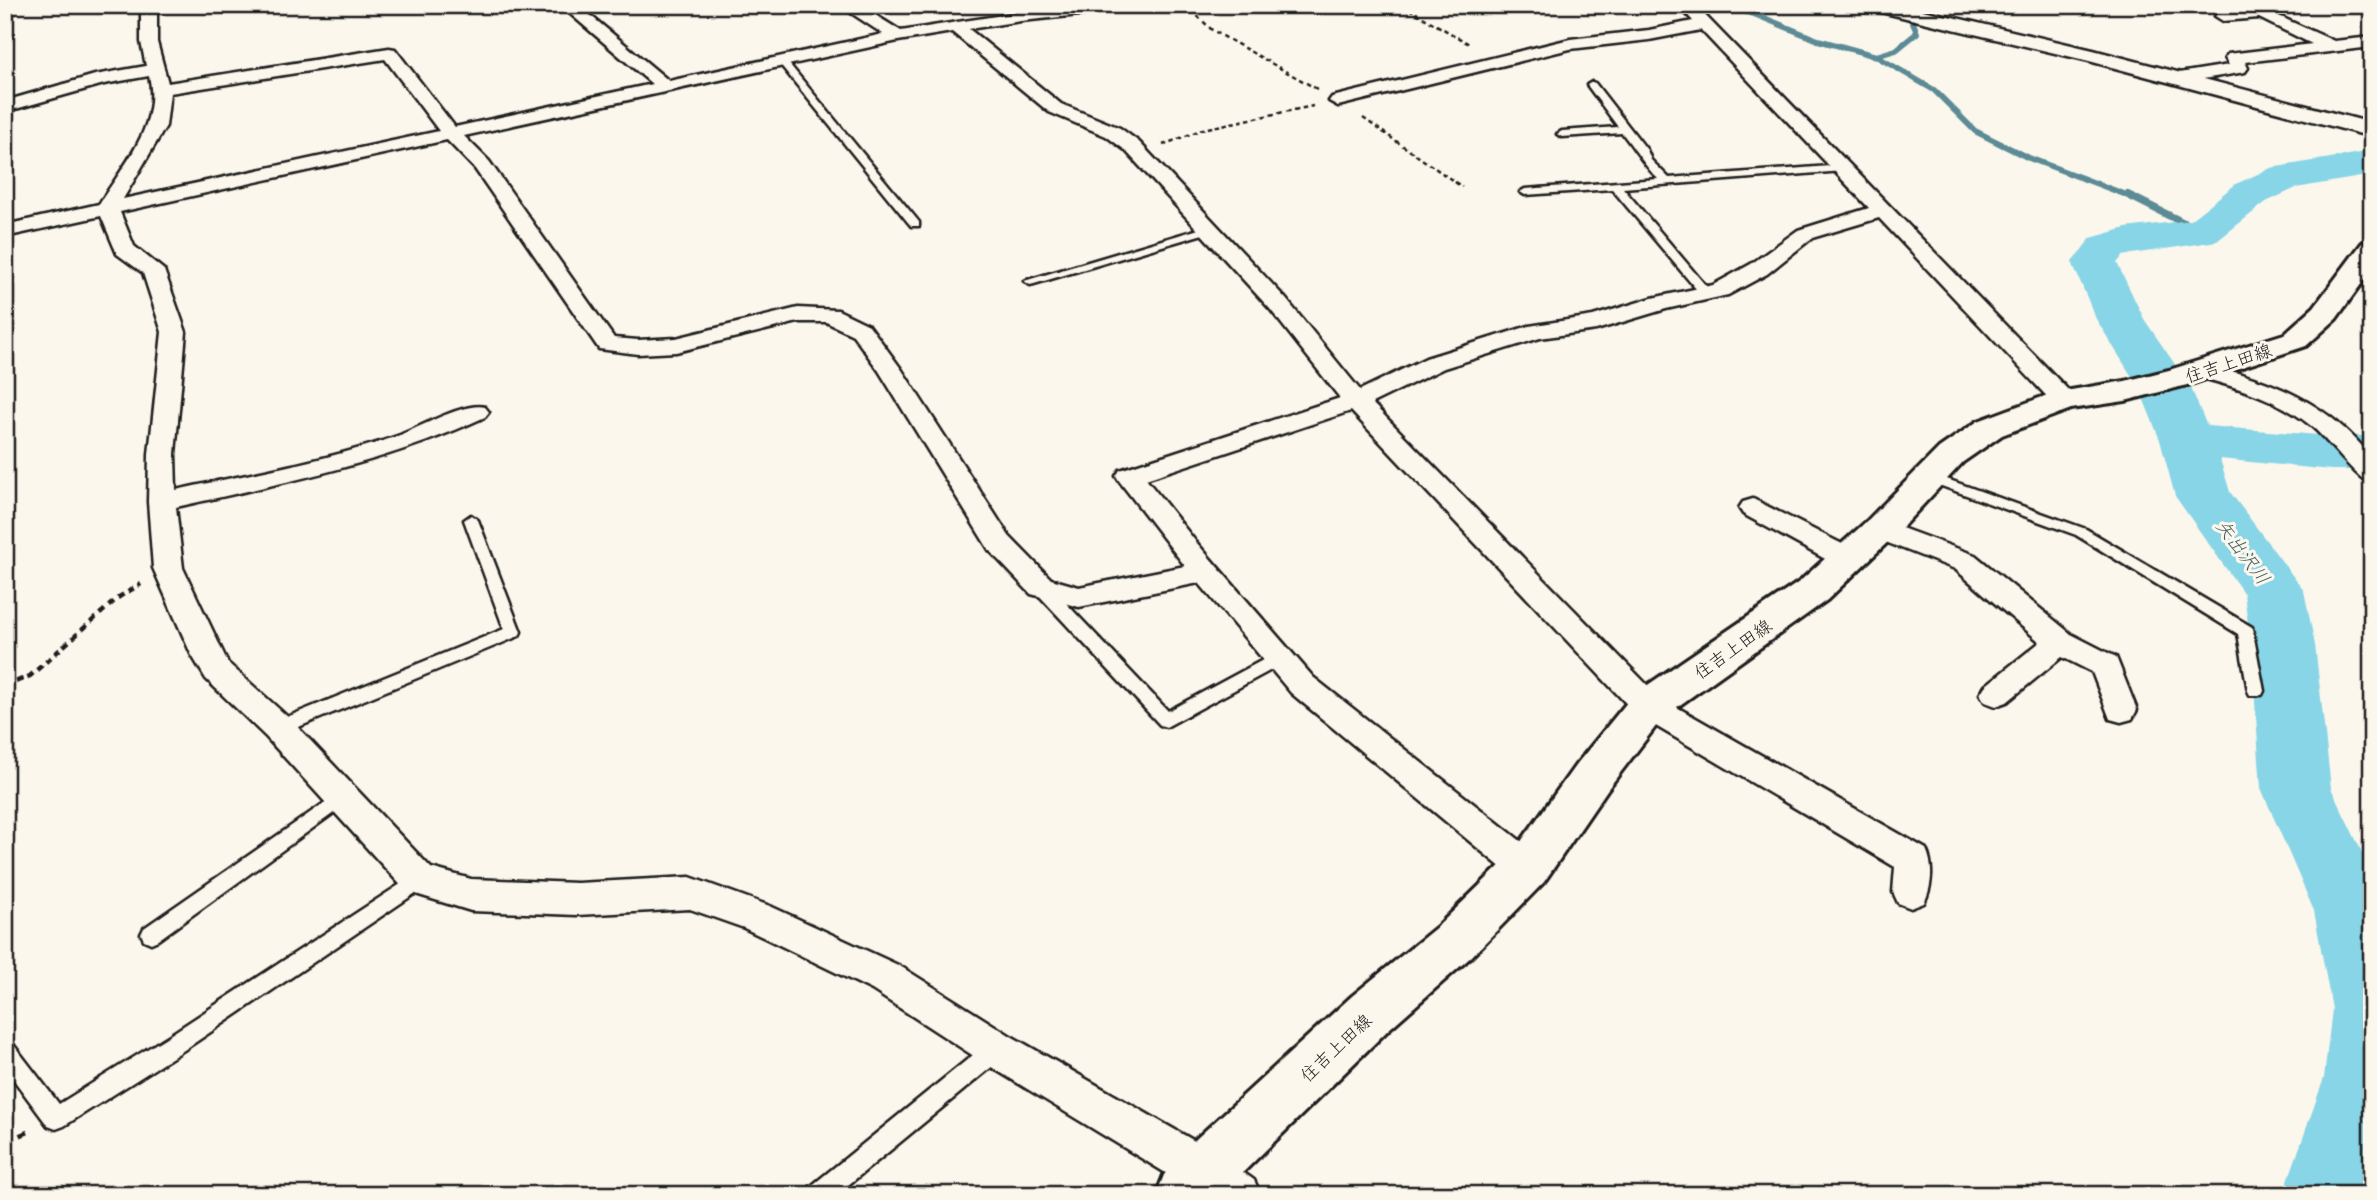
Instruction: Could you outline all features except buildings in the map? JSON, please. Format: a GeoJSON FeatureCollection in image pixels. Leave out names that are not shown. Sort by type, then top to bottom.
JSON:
{"type":"FeatureCollection","features":[{"type":"Feature","properties":{"kind":"main road","name":"住吉上田線"},"geometry":{"type":"LineString","coordinates":[[1209,1186],[1370,1013],[1455,941],[1528,868],[1591,778],[1648,706],[1813,591],[1880,529],[1951,455],[1990,428],[2064,400],[2125,391],[2192,374],[2295,340],[2325,313],[2372,249]]}},
{"type":"Feature","properties":{"kind":"street"},"geometry":{"type":"LineString","coordinates":[[108,207],[157,126],[159,79],[149,42],[149,5]]}},
{"type":"Feature","properties":{"kind":"street"},"geometry":{"type":"LineString","coordinates":[[569,5],[665,86]]}},
{"type":"Feature","properties":{"kind":"street"},"geometry":{"type":"LineString","coordinates":[[847,5],[898,36]]}},
{"type":"Feature","properties":{"kind":"street"},"geometry":{"type":"LineString","coordinates":[[5,231],[898,36],[1021,16],[1129,5]]}},
{"type":"Feature","properties":{"kind":"street"},"geometry":{"type":"LineString","coordinates":[[1686,5],[2064,400]]}},
{"type":"Feature","properties":{"kind":"street"},"geometry":{"type":"LineString","coordinates":[[1885,6],[2372,130]]}},
{"type":"Feature","properties":{"kind":"street"},"geometry":{"type":"LineString","coordinates":[[2223,16],[2261,13],[2333,48]]}},
{"type":"Feature","properties":{"kind":"street"},"geometry":{"type":"LineString","coordinates":[[1338,101],[1570,44],[1649,35],[1705,24]]}},
{"type":"Feature","properties":{"kind":"street"},"geometry":{"type":"LineString","coordinates":[[955,26],[1055,108],[1113,132],[1139,154],[1278,304],[1356,401],[1648,706],[1913,860],[1910,892]]}},
{"type":"Feature","properties":{"kind":"street"},"geometry":{"type":"LineString","coordinates":[[2179,79],[2239,68],[2234,58],[2372,42]]}},
{"type":"Feature","properties":{"kind":"street"},"geometry":{"type":"LineString","coordinates":[[5,107],[101,79],[159,79],[389,53],[450,132],[482,165],[607,344],[638,347],[676,345],[798,315],[830,314],[861,330],[890,370],[999,543],[1041,587],[1079,597],[1205,572]]}},
{"type":"Feature","properties":{"kind":"street"},"geometry":{"type":"LineString","coordinates":[[108,207],[125,249],[153,270],[174,332],[162,454],[162,502],[168,568],[217,671],[278,728],[419,880],[471,895],[577,899],[690,893],[757,917],[886,978],[1209,1186]]}},
{"type":"Feature","properties":{"kind":"street"},"geometry":{"type":"LineString","coordinates":[[1528,868],[1302,685],[1205,572],[1129,476],[1356,401],[1435,363],[1537,331],[1596,323],[1720,290],[1759,269],[1805,234],[1884,209]]}},
{"type":"Feature","properties":{"kind":"street"},"geometry":{"type":"LineString","coordinates":[[2192,374],[2275,391],[2295,402],[2359,459]]}},
{"type":"Feature","properties":{"kind":"street"},"geometry":{"type":"LineString","coordinates":[[162,502],[389,448],[437,431],[476,412]]}},
{"type":"Feature","properties":{"kind":"street"},"geometry":{"type":"LineString","coordinates":[[1753,508],[1848,559]]}},
{"type":"Feature","properties":{"kind":"street"},"geometry":{"type":"LineString","coordinates":[[1880,529],[1965,562],[2060,642],[2105,665],[2121,710]]}},
{"type":"Feature","properties":{"kind":"street"},"geometry":{"type":"LineString","coordinates":[[1996,694],[2060,642]]}},
{"type":"Feature","properties":{"kind":"lane"},"geometry":{"type":"LineString","coordinates":[[782,61],[915,224]]}},
{"type":"Feature","properties":{"kind":"lane"},"geometry":{"type":"LineString","coordinates":[[1592,85],[1643,152],[1646,161],[1666,181]]}},
{"type":"Feature","properties":{"kind":"lane"},"geometry":{"type":"LineString","coordinates":[[1562,134],[1625,130]]}},
{"type":"Feature","properties":{"kind":"lane"},"geometry":{"type":"LineString","coordinates":[[1525,192],[1843,168]]}},
{"type":"Feature","properties":{"kind":"lane"},"geometry":{"type":"LineString","coordinates":[[1615,185],[1706,293]]}},
{"type":"Feature","properties":{"kind":"lane"},"geometry":{"type":"LineString","coordinates":[[1030,281],[1209,229]]}},
{"type":"Feature","properties":{"kind":"lane"},"geometry":{"type":"LineString","coordinates":[[1930,477],[2081,532],[2246,631],[2256,691]]}},
{"type":"Feature","properties":{"kind":"lane"},"geometry":{"type":"LineString","coordinates":[[278,728],[513,632],[471,520]]}},
{"type":"Feature","properties":{"kind":"lane"},"geometry":{"type":"LineString","coordinates":[[1041,587],[1166,720],[1280,658]]}},
{"type":"Feature","properties":{"kind":"lane"},"geometry":{"type":"LineString","coordinates":[[151,934],[343,797]]}},
{"type":"Feature","properties":{"kind":"lane"},"geometry":{"type":"LineString","coordinates":[[5,1051],[56,1118],[176,1043],[419,880]]}},
{"type":"Feature","properties":{"kind":"lane"},"geometry":{"type":"LineString","coordinates":[[818,1195],[997,1049]]}},
{"type":"Feature","properties":{"kind":"path"},"geometry":{"type":"LineString","coordinates":[[1402,5],[1499,62]]}},
{"type":"Feature","properties":{"kind":"path"},"geometry":{"type":"LineString","coordinates":[[1139,154],[1203,130],[1338,101]]}},
{"type":"Feature","properties":{"kind":"path"},"geometry":{"type":"LineString","coordinates":[[5,685],[30,676],[119,597],[168,568]]}},
{"type":"Feature","properties":{"kind":"waterway"},"geometry":{"type":"LineString","coordinates":[[1722,5],[1754,14],[1818,40],[1876,56]]}},
{"type":"Feature","properties":{"kind":"waterway"},"geometry":{"type":"LineString","coordinates":[[1876,56],[1896,50],[1917,33],[1912,20],[1898,13]]}},
{"type":"Feature","properties":{"kind":"waterway"},"geometry":{"type":"LineString","coordinates":[[1876,56],[1934,90],[1975,131],[2029,158],[2132,197]]}},
{"type":"Feature","properties":{"kind":"waterway","name":"矢出沢川"},"geometry":{"type":"LineString","coordinates":[[2187,440],[2165,388],[2120,319],[2094,262],[2107,247],[2126,241],[2202,232],[2251,193],[2285,177],[2372,163]]}},
{"type":"Feature","properties":{"kind":"waterway"},"geometry":{"type":"LineString","coordinates":[[2128,195],[2132,197]]}},
{"type":"Feature","properties":{"kind":"waterway"},"geometry":{"type":"LineString","coordinates":[[2132,197],[2202,232]]}},
{"type":"Feature","properties":{"kind":"waterway"},"geometry":{"type":"LineString","coordinates":[[2187,440],[2331,453],[2372,453]]}},
{"type":"Feature","properties":{"kind":"waterway","name":"矢出沢川"},"geometry":{"type":"LineString","coordinates":[[2187,440],[2203,496],[2274,591],[2283,645],[2296,788],[2352,911],[2372,1009],[2366,1078],[2328,1195]]}}]}
